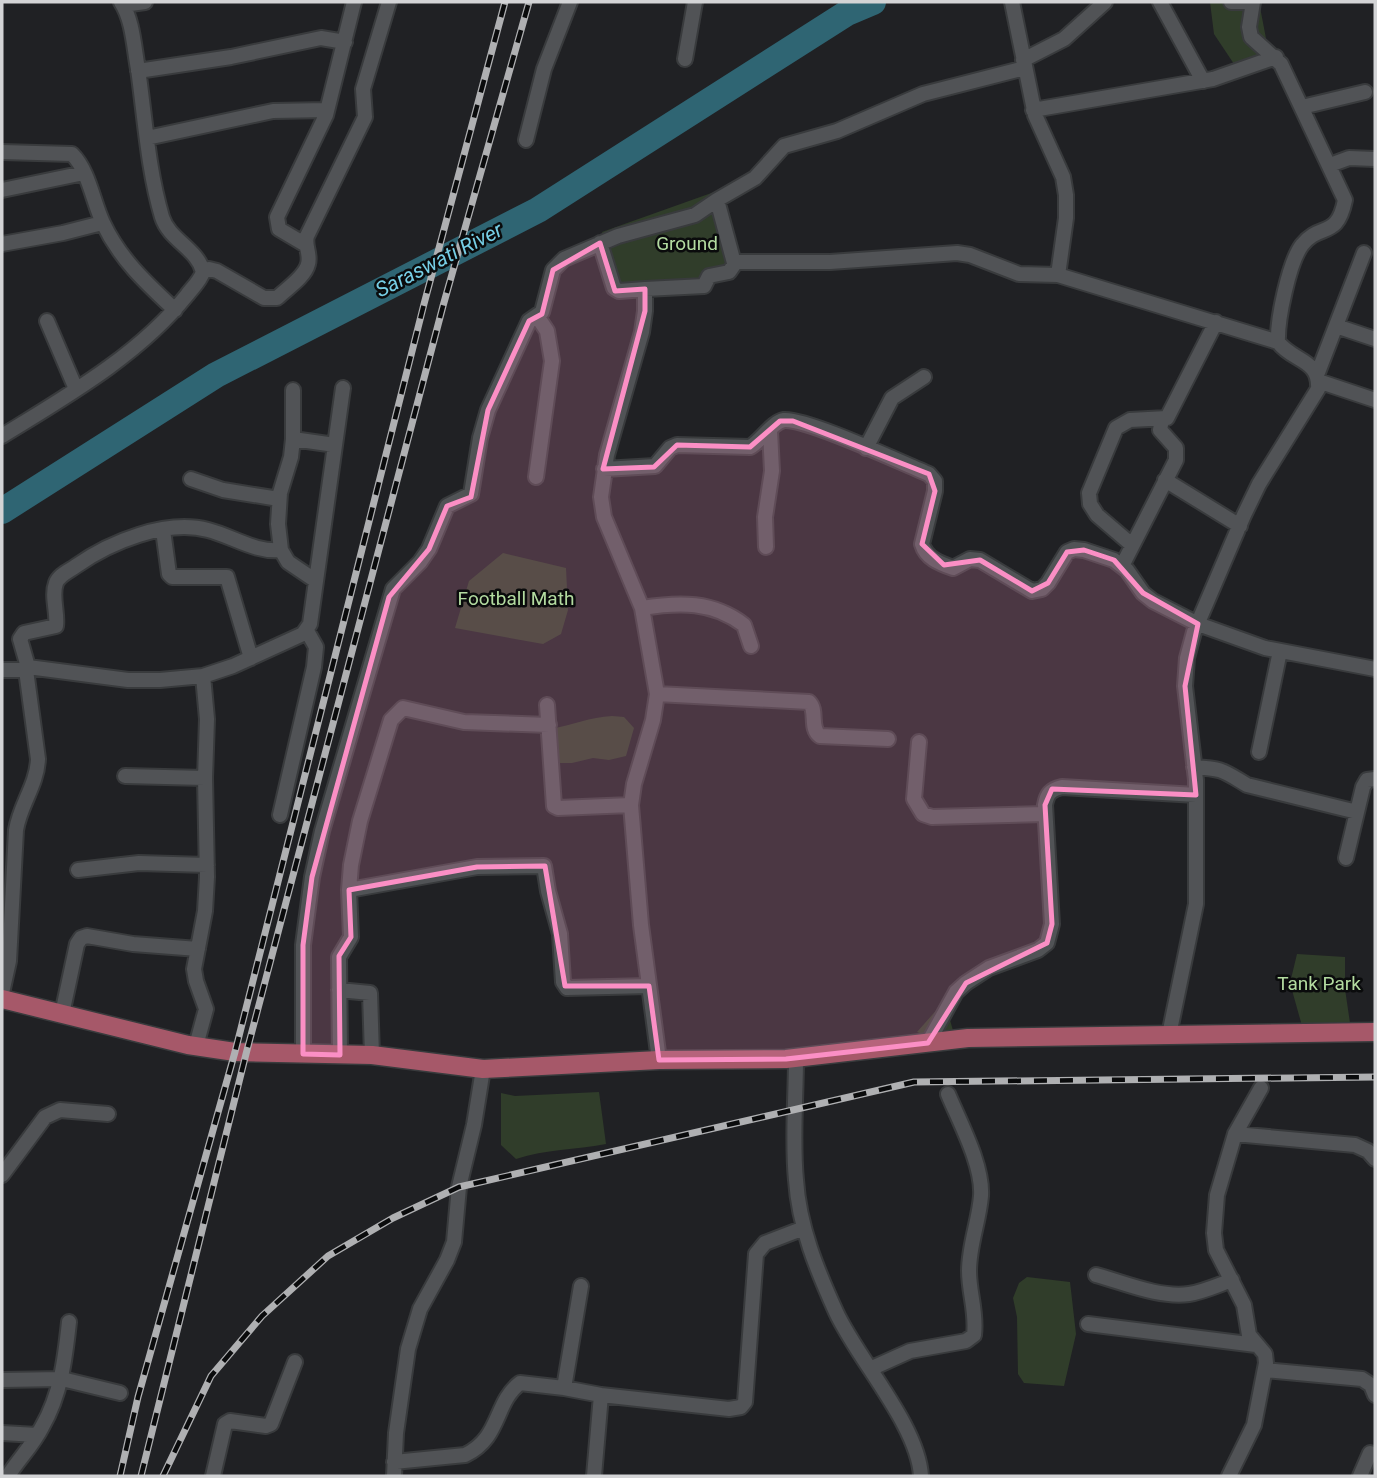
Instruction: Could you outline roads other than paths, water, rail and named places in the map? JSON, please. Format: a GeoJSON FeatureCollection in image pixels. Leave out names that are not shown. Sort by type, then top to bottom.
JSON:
{"type":"FeatureCollection","features":[{"type":"Feature","properties":{"kind":"main road"},"geometry":{"type":"LineString","coordinates":[[2,999],[196,1046],[246,1054],[372,1055],[483,1069],[659,1060],[796,1057],[968,1038],[1375,1032]]}},
{"type":"Feature","properties":{"kind":"street"},"geometry":{"type":"LineString","coordinates":[[122,4],[145,2]]}},
{"type":"Feature","properties":{"kind":"street"},"geometry":{"type":"LineString","coordinates":[[306,245],[279,229],[277,217],[327,110],[354,2]]}},
{"type":"Feature","properties":{"kind":"street"},"geometry":{"type":"LineString","coordinates":[[2,436],[122,356],[175,310],[203,272],[217,271],[264,298],[273,299],[306,269],[309,260],[307,236],[365,117],[363,89],[389,2]]}},
{"type":"Feature","properties":{"kind":"street"},"geometry":{"type":"LineString","coordinates":[[526,141],[544,69],[570,2]]}},
{"type":"Feature","properties":{"kind":"street"},"geometry":{"type":"LineString","coordinates":[[685,60],[695,2]]}},
{"type":"Feature","properties":{"kind":"street"},"geometry":{"type":"LineString","coordinates":[[1012,2],[1033,110],[1063,177],[1066,218],[1058,275]]}},
{"type":"Feature","properties":{"kind":"street"},"geometry":{"type":"LineString","coordinates":[[303,1054],[303,945],[312,877],[322,831],[389,597],[429,549],[447,506],[471,494],[480,438],[488,410],[529,321],[544,310],[556,265],[564,258],[644,227],[695,215],[755,178],[784,146],[837,131],[923,94],[1024,64],[1064,39],[1105,2]]}},
{"type":"Feature","properties":{"kind":"street"},"geometry":{"type":"LineString","coordinates":[[1160,2],[1203,81]]}},
{"type":"Feature","properties":{"kind":"street"},"geometry":{"type":"LineString","coordinates":[[1231,2],[1253,2],[1249,27],[1251,37],[1258,46],[1276,57],[1345,200],[1342,218],[1330,228],[1311,237],[1303,244],[1297,256],[1278,319],[1278,342]]}},
{"type":"Feature","properties":{"kind":"street"},"geometry":{"type":"LineString","coordinates":[[122,4],[127,11],[147,138],[164,223],[202,267],[203,272]]}},
{"type":"Feature","properties":{"kind":"street"},"geometry":{"type":"LineString","coordinates":[[138,71],[231,57],[311,40],[345,41]]}},
{"type":"Feature","properties":{"kind":"street"},"geometry":{"type":"LineString","coordinates":[[1033,110],[1203,81],[1276,57]]}},
{"type":"Feature","properties":{"kind":"street"},"geometry":{"type":"LineString","coordinates":[[1302,107],[1365,92]]}},
{"type":"Feature","properties":{"kind":"street"},"geometry":{"type":"LineString","coordinates":[[147,138],[273,111],[327,110]]}},
{"type":"Feature","properties":{"kind":"street"},"geometry":{"type":"LineString","coordinates":[[2,152],[72,154],[84,173],[102,222],[116,248],[131,268],[175,310]]}},
{"type":"Feature","properties":{"kind":"street"},"geometry":{"type":"LineString","coordinates":[[1330,165],[1349,158],[1375,159]]}},
{"type":"Feature","properties":{"kind":"street"},"geometry":{"type":"LineString","coordinates":[[2,190],[84,173]]}},
{"type":"Feature","properties":{"kind":"street"},"geometry":{"type":"LineString","coordinates":[[600,243],[614,288],[619,291],[704,286],[709,276],[729,272],[734,263],[717,200]]}},
{"type":"Feature","properties":{"kind":"street"},"geometry":{"type":"LineString","coordinates":[[2,244],[102,222]]}},
{"type":"Feature","properties":{"kind":"street"},"geometry":{"type":"LineString","coordinates":[[734,263],[830,262],[957,253],[970,255],[1019,274],[1058,275],[1278,342],[1284,350],[1313,368],[1318,378],[1375,400]]}},
{"type":"Feature","properties":{"kind":"street"},"geometry":{"type":"LineString","coordinates":[[1169,1035],[1196,904],[1196,795],[1185,686],[1187,658],[1198,624],[1259,484],[1318,389],[1318,378],[1364,253]]}},
{"type":"Feature","properties":{"kind":"street"},"geometry":{"type":"LineString","coordinates":[[645,289],[642,332],[604,469],[601,508],[642,607],[657,694],[631,805],[640,912],[659,1060]]}},
{"type":"Feature","properties":{"kind":"street"},"geometry":{"type":"LineString","coordinates":[[536,477],[552,361],[547,331],[537,316]]}},
{"type":"Feature","properties":{"kind":"street"},"geometry":{"type":"LineString","coordinates":[[47,321],[76,389]]}},
{"type":"Feature","properties":{"kind":"street"},"geometry":{"type":"LineString","coordinates":[[1132,545],[1097,515],[1090,504],[1089,493],[1116,428],[1130,420],[1163,419],[1170,415],[1216,323]]}},
{"type":"Feature","properties":{"kind":"street"},"geometry":{"type":"LineString","coordinates":[[1336,326],[1375,339]]}},
{"type":"Feature","properties":{"kind":"street"},"geometry":{"type":"LineString","coordinates":[[866,448],[892,398],[924,377]]}},
{"type":"Feature","properties":{"kind":"street"},"geometry":{"type":"LineString","coordinates":[[2,670],[27,668],[128,680],[203,676],[251,658],[307,631],[343,388]]}},
{"type":"Feature","properties":{"kind":"street"},"geometry":{"type":"LineString","coordinates":[[293,390],[293,439],[279,499],[281,551],[288,562],[316,581]]}},
{"type":"Feature","properties":{"kind":"street"},"geometry":{"type":"LineString","coordinates":[[1122,566],[1177,454],[1173,443],[1165,438],[1160,430],[1163,419]]}},
{"type":"Feature","properties":{"kind":"street"},"geometry":{"type":"LineString","coordinates":[[604,469],[655,466],[670,448],[677,444],[744,448],[756,444],[780,421],[793,421],[929,474],[935,481],[935,491],[922,544],[929,557],[944,565],[953,568],[970,559],[980,560],[1032,591],[1042,589],[1048,583],[1067,552],[1074,549],[1084,550],[1114,560],[1143,593],[1198,624],[1280,651],[1375,669]]}},
{"type":"Feature","properties":{"kind":"street"},"geometry":{"type":"LineString","coordinates":[[766,547],[766,509],[772,471],[770,431]]}},
{"type":"Feature","properties":{"kind":"street"},"geometry":{"type":"LineString","coordinates":[[293,439],[335,445]]}},
{"type":"Feature","properties":{"kind":"street"},"geometry":{"type":"LineString","coordinates":[[191,479],[223,490],[279,499]]}},
{"type":"Feature","properties":{"kind":"street"},"geometry":{"type":"LineString","coordinates":[[1165,481],[1240,526]]}},
{"type":"Feature","properties":{"kind":"street"},"geometry":{"type":"LineString","coordinates":[[2,993],[9,961],[7,883],[18,818],[37,771],[38,759],[21,636],[56,626],[55,589],[59,578],[108,546],[133,537],[191,527],[267,550],[281,551]]}},
{"type":"Feature","properties":{"kind":"street"},"geometry":{"type":"LineString","coordinates":[[163,530],[169,574],[172,577],[227,577],[251,658]]}},
{"type":"Feature","properties":{"kind":"street"},"geometry":{"type":"LineString","coordinates":[[642,607],[673,603],[708,606],[744,625],[751,646]]}},
{"type":"Feature","properties":{"kind":"street"},"geometry":{"type":"LineString","coordinates":[[280,816],[314,667],[316,647],[307,631]]}},
{"type":"Feature","properties":{"kind":"street"},"geometry":{"type":"LineString","coordinates":[[1259,752],[1280,651]]}},
{"type":"Feature","properties":{"kind":"street"},"geometry":{"type":"LineString","coordinates":[[196,1046],[206,1009],[195,975],[205,911],[207,865],[207,719],[203,676]]}},
{"type":"Feature","properties":{"kind":"street"},"geometry":{"type":"LineString","coordinates":[[657,694],[809,702],[812,704],[818,736],[888,739]]}},
{"type":"Feature","properties":{"kind":"street"},"geometry":{"type":"LineString","coordinates":[[547,705],[554,806],[631,805]]}},
{"type":"Feature","properties":{"kind":"street"},"geometry":{"type":"LineString","coordinates":[[340,1055],[340,954],[351,937],[351,865],[360,821],[391,720],[403,708],[412,708],[464,722],[549,725]]}},
{"type":"Feature","properties":{"kind":"street"},"geometry":{"type":"LineString","coordinates":[[919,742],[914,799],[923,814],[932,817],[1045,814]]}},
{"type":"Feature","properties":{"kind":"street"},"geometry":{"type":"LineString","coordinates":[[1194,767],[1220,769],[1247,785],[1357,812]]}},
{"type":"Feature","properties":{"kind":"street"},"geometry":{"type":"LineString","coordinates":[[125,776],[205,778]]}},
{"type":"Feature","properties":{"kind":"street"},"geometry":{"type":"LineString","coordinates":[[1346,858],[1363,786],[1367,780],[1375,779]]}},
{"type":"Feature","properties":{"kind":"street"},"geometry":{"type":"LineString","coordinates":[[928,1042],[956,992],[966,983],[989,968],[1038,950],[1047,943],[1052,924],[1045,814],[1047,796],[1052,789],[1062,787],[1196,795]]}},
{"type":"Feature","properties":{"kind":"street"},"geometry":{"type":"LineString","coordinates":[[78,870],[139,863],[207,865]]}},
{"type":"Feature","properties":{"kind":"street"},"geometry":{"type":"LineString","coordinates":[[349,890],[467,868],[544,866],[560,934],[564,982],[567,988],[649,986]]}},
{"type":"Feature","properties":{"kind":"street"},"geometry":{"type":"LineString","coordinates":[[62,1014],[77,944],[81,938],[87,936],[133,944],[198,949]]}},
{"type":"Feature","properties":{"kind":"street"},"geometry":{"type":"LineString","coordinates":[[339,990],[370,993],[372,1055]]}},
{"type":"Feature","properties":{"kind":"street"},"geometry":{"type":"LineString","coordinates":[[796,1057],[796,1179],[810,1252],[836,1313],[909,1434],[920,1464],[921,1476]]}},
{"type":"Feature","properties":{"kind":"street"},"geometry":{"type":"LineString","coordinates":[[483,1069],[460,1187],[454,1242],[420,1308],[408,1349],[396,1433],[394,1469],[465,1455],[472,1451],[488,1438],[512,1392],[520,1383],[729,1409],[741,1407],[745,1402],[756,1254],[765,1243],[804,1228]]}},
{"type":"Feature","properties":{"kind":"street"},"geometry":{"type":"LineString","coordinates":[[1229,1476],[1254,1425],[1265,1370],[1265,1354],[1249,1335],[1244,1305],[1216,1250],[1215,1212],[1235,1135],[1261,1088]]}},
{"type":"Feature","properties":{"kind":"street"},"geometry":{"type":"LineString","coordinates":[[870,1369],[910,1351],[967,1341],[974,1335],[976,1322],[969,1285],[969,1267],[981,1196],[980,1183],[978,1168],[948,1094]]}},
{"type":"Feature","properties":{"kind":"street"},"geometry":{"type":"LineString","coordinates":[[2,1175],[45,1116],[60,1111],[108,1114]]}},
{"type":"Feature","properties":{"kind":"street"},"geometry":{"type":"LineString","coordinates":[[1235,1135],[1355,1144],[1368,1151],[1375,1159]]}},
{"type":"Feature","properties":{"kind":"street"},"geometry":{"type":"LineString","coordinates":[[1097,1275],[1155,1292],[1175,1294],[1191,1294],[1232,1280]]}},
{"type":"Feature","properties":{"kind":"street"},"geometry":{"type":"LineString","coordinates":[[564,1388],[580,1286]]}},
{"type":"Feature","properties":{"kind":"street"},"geometry":{"type":"LineString","coordinates":[[8,1476],[37,1435],[52,1406],[62,1379],[69,1322]]}},
{"type":"Feature","properties":{"kind":"street"},"geometry":{"type":"LineString","coordinates":[[1088,1324],[1256,1345]]}},
{"type":"Feature","properties":{"kind":"street"},"geometry":{"type":"LineString","coordinates":[[213,1476],[227,1422],[266,1426],[271,1424],[295,1362]]}},
{"type":"Feature","properties":{"kind":"street"},"geometry":{"type":"LineString","coordinates":[[1265,1370],[1362,1379],[1371,1385],[1375,1395]]}},
{"type":"Feature","properties":{"kind":"street"},"geometry":{"type":"LineString","coordinates":[[2,1380],[62,1379],[120,1393]]}},
{"type":"Feature","properties":{"kind":"street"},"geometry":{"type":"LineString","coordinates":[[594,1476],[601,1395]]}},
{"type":"Feature","properties":{"kind":"street"},"geometry":{"type":"LineString","coordinates":[[2,1433],[37,1435]]}},
{"type":"Feature","properties":{"kind":"street"},"geometry":{"type":"LineString","coordinates":[[1360,1476],[1370,1452]]}},
{"type":"Feature","properties":{"kind":"waterway","name":"Saraswati River"},"geometry":{"type":"LineString","coordinates":[[2,511],[216,375],[538,210],[847,13],[873,2]]}},
{"type":"Feature","properties":{"kind":"railway"},"geometry":{"type":"LineString","coordinates":[[120,1476],[138,1397],[235,1052],[424,304],[505,2]]}},
{"type":"Feature","properties":{"kind":"railway"},"geometry":{"type":"LineString","coordinates":[[141,1476],[246,1054],[443,306],[529,2]]}},
{"type":"Feature","properties":{"kind":"railway"},"geometry":{"type":"LineString","coordinates":[[163,1476],[211,1376],[262,1316],[328,1256],[393,1218],[459,1187],[914,1082],[1375,1077]]}},
{"type":"Feature","properties":{"kind":"park label","name":"Ground"},"geometry":{"type":"Point","coordinates":[687,243]}},
{"type":"Feature","properties":{"kind":"park label","name":"Football Math"},"geometry":{"type":"Point","coordinates":[516,598]}},
{"type":"Feature","properties":{"kind":"park label","name":"Tank Park"},"geometry":{"type":"Point","coordinates":[1319,983]}}]}
